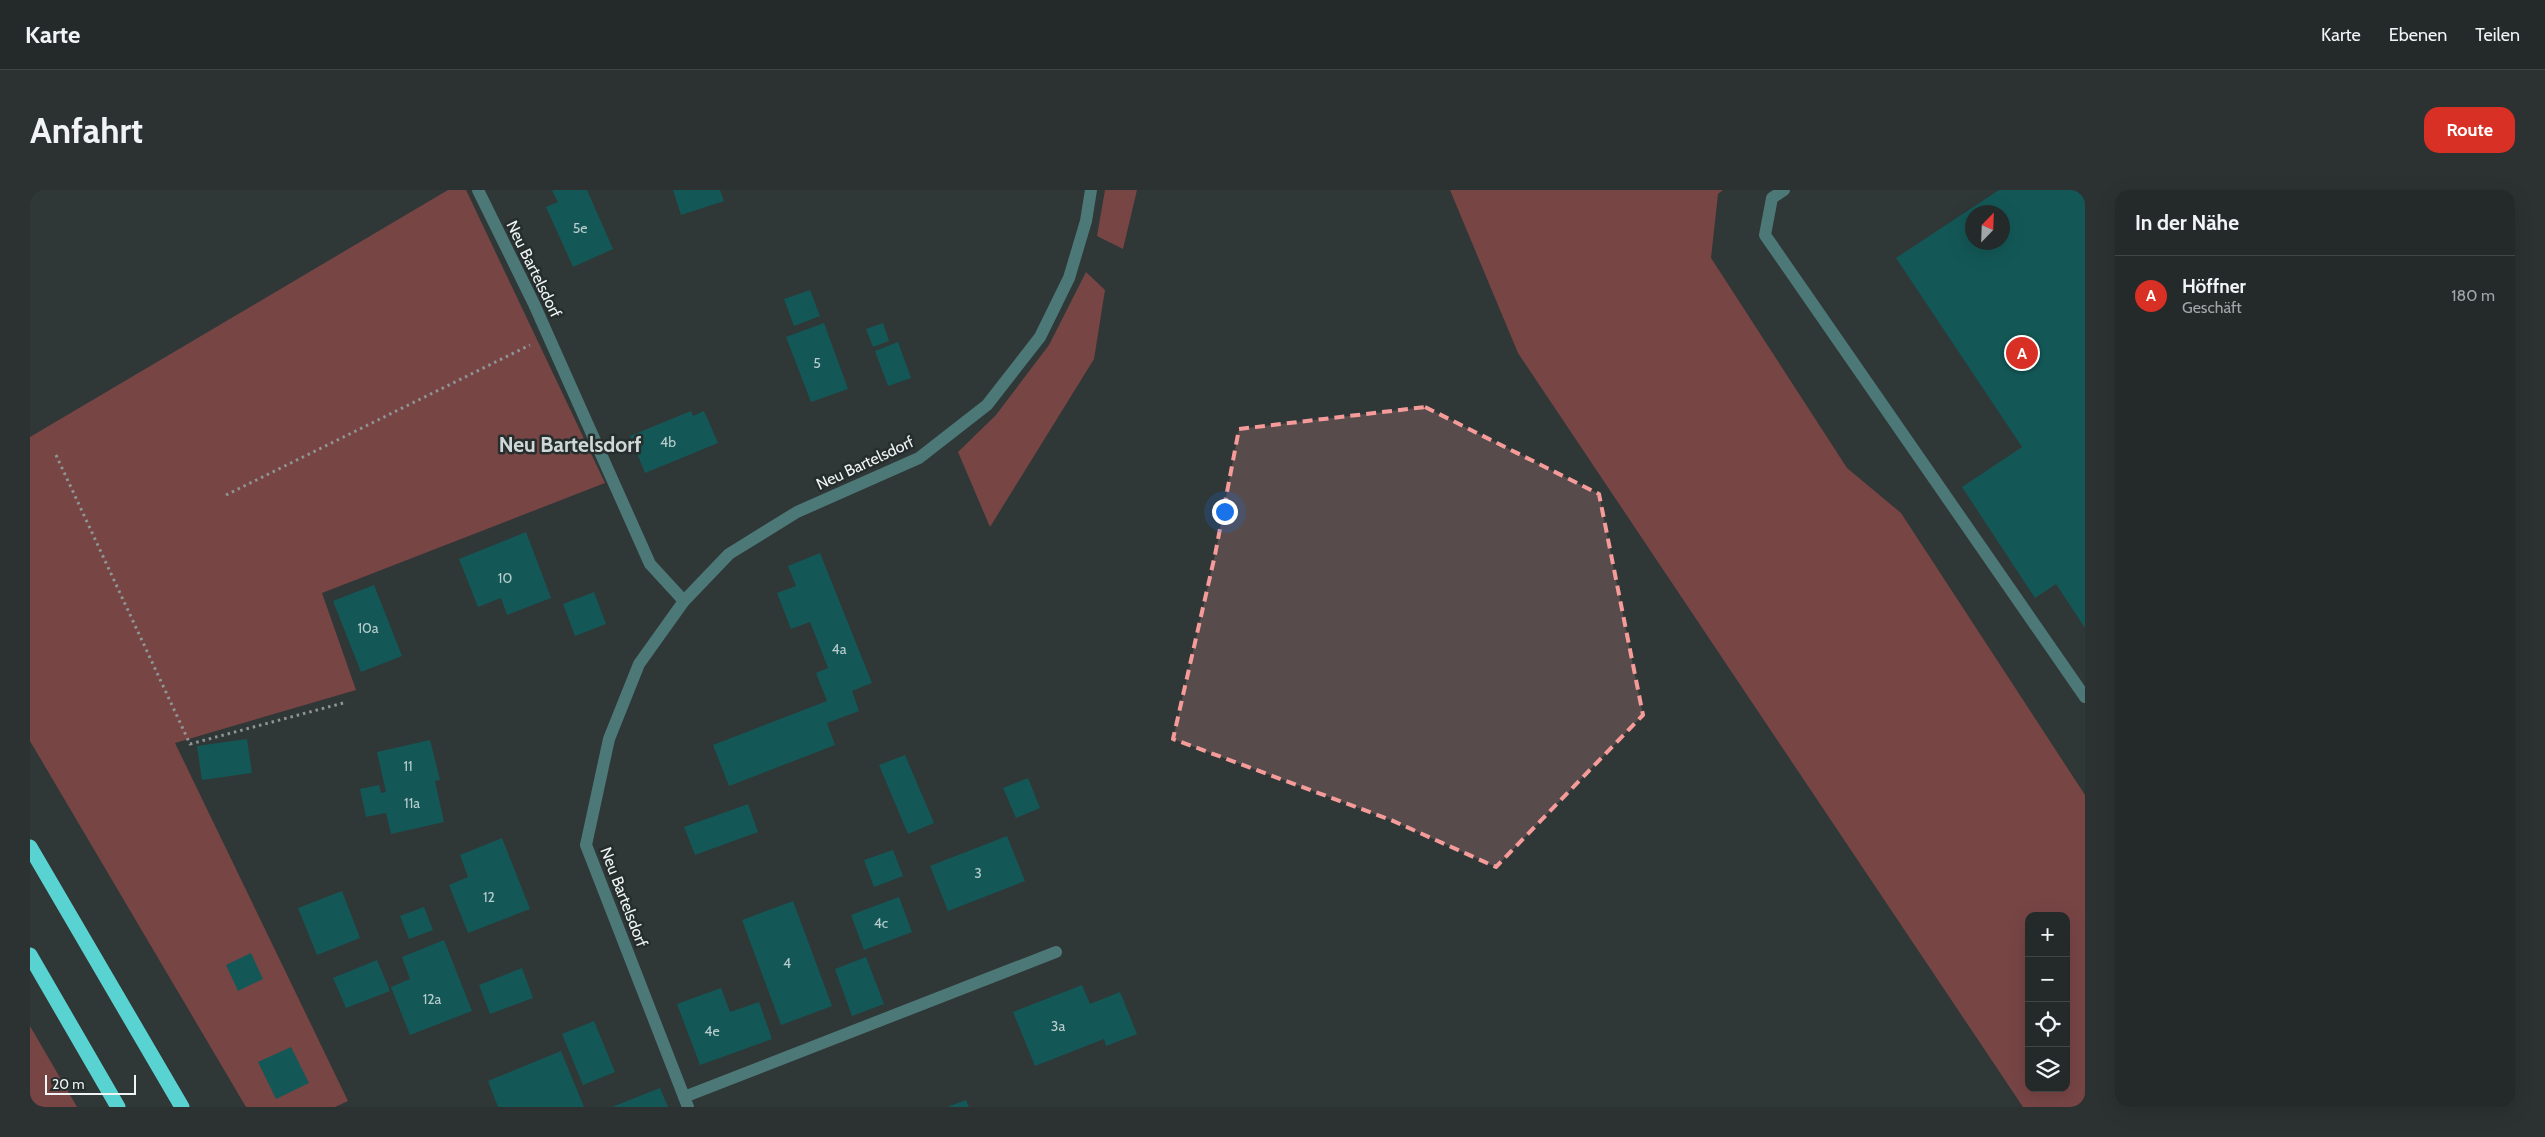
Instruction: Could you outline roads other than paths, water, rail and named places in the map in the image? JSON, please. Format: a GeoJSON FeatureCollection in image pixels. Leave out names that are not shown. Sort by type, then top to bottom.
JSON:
{"type":"FeatureCollection","features":[{"type":"Feature","properties":{"kind":"highway"},"geometry":{"type":"LineString","coordinates":[[30,847],[182,1107]]}},
{"type":"Feature","properties":{"kind":"highway"},"geometry":{"type":"LineString","coordinates":[[30,956],[118,1107]]}},
{"type":"Feature","properties":{"kind":"street","name":"Neu Bartelsdorf"},"geometry":{"type":"LineString","coordinates":[[478,190],[548,336],[650,564],[684,601]]}},
{"type":"Feature","properties":{"kind":"street","name":"Neu Bartelsdorf"},"geometry":{"type":"LineString","coordinates":[[1056,952],[686,1102],[586,845],[609,739],[639,664],[684,601],[729,554],[797,512],[919,458],[987,405],[1040,337],[1069,278],[1086,221],[1091,190]]}},
{"type":"Feature","properties":{"kind":"street"},"geometry":{"type":"LineString","coordinates":[[1784,190],[1772,198],[1765,235],[2085,697]]}},
{"type":"Feature","properties":{"kind":"place","name":"Höffner"},"geometry":{"type":"Point","coordinates":[2022,353]}},
{"type":"Feature","properties":{"kind":"district","name":"Neu Bartelsdorf"},"geometry":{"type":"Point","coordinates":[570,444]}}]}
